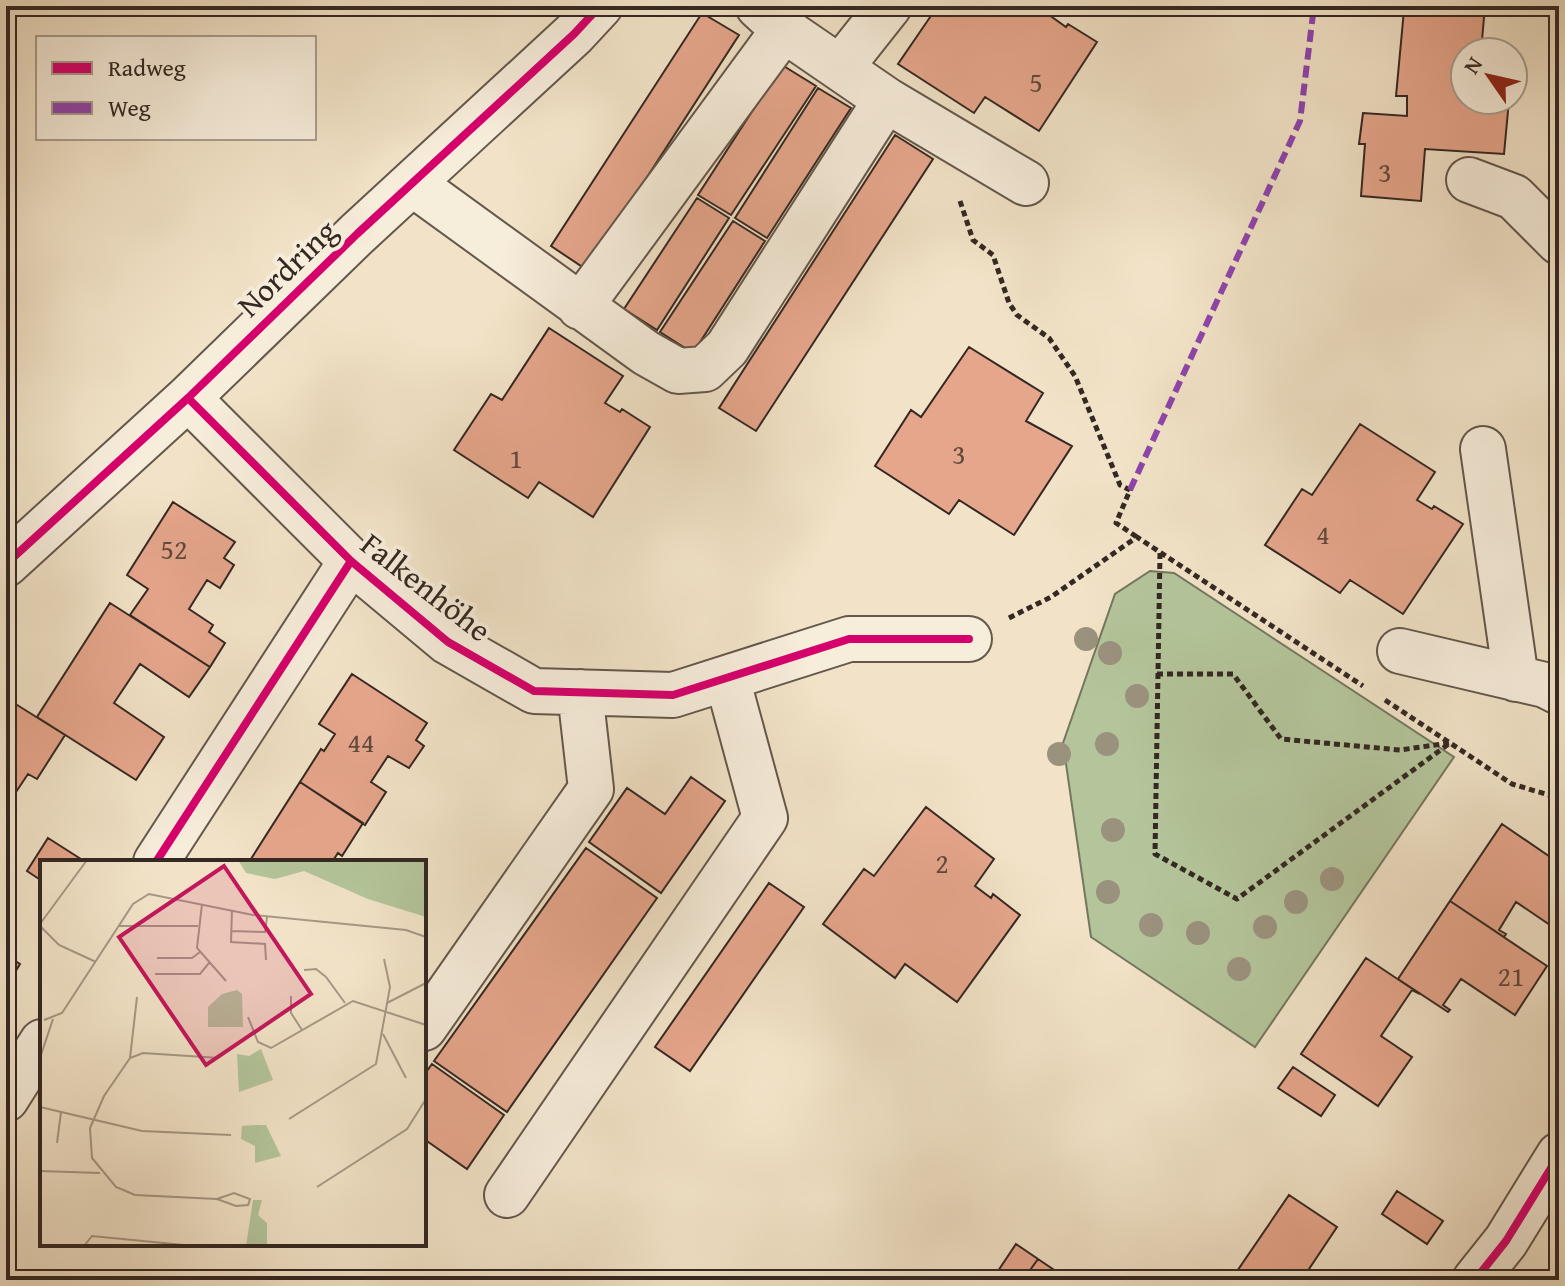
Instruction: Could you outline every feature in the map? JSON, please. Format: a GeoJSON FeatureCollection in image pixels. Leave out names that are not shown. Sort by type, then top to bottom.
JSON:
{"type":"FeatureCollection","features":[{"type":"Feature","properties":{"kind":"street","name":"Nordring"},"geometry":{"type":"LineString","coordinates":[[6,564],[188,398],[600,6]]}},
{"type":"Feature","properties":{"kind":"street"},"geometry":{"type":"LineString","coordinates":[[840,68],[889,6]]}},
{"type":"Feature","properties":{"kind":"street"},"geometry":{"type":"LineString","coordinates":[[580,307],[771,17],[888,101],[1026,183]]}},
{"type":"Feature","properties":{"kind":"street"},"geometry":{"type":"LineString","coordinates":[[413,184],[646,353],[678,371],[705,369],[727,348],[888,101]]}},
{"type":"Feature","properties":{"kind":"street"},"geometry":{"type":"LineString","coordinates":[[1469,180],[1514,197],[1559,242]]}},
{"type":"Feature","properties":{"kind":"street","name":"Falkenhöhe"},"geometry":{"type":"LineString","coordinates":[[188,398],[351,561],[448,642],[534,691],[673,695],[849,639],[969,639]]}},
{"type":"Feature","properties":{"kind":"street"},"geometry":{"type":"LineString","coordinates":[[1483,449],[1516,679]]}},
{"type":"Feature","properties":{"kind":"street"},"geometry":{"type":"LineString","coordinates":[[157,860],[351,561]]}},
{"type":"Feature","properties":{"kind":"street"},"geometry":{"type":"LineString","coordinates":[[1400,651],[1559,692]]}},
{"type":"Feature","properties":{"kind":"street"},"geometry":{"type":"LineString","coordinates":[[507,1195],[765,818],[727,678]]}},
{"type":"Feature","properties":{"kind":"street"},"geometry":{"type":"LineString","coordinates":[[426,1025],[591,789],[580,692]]}},
{"type":"Feature","properties":{"kind":"street"},"geometry":{"type":"LineString","coordinates":[[6,1099],[40,1045]]}},
{"type":"Feature","properties":{"kind":"street"},"geometry":{"type":"LineString","coordinates":[[1475,1280],[1506,1241],[1559,1155]]}},
{"type":"Feature","properties":{"kind":"path"},"geometry":{"type":"LineString","coordinates":[[959,198],[973,240],[993,255],[1009,303],[1017,315],[1049,338],[1075,376],[1120,485],[1130,490],[1116,523],[1371,691]]}},
{"type":"Feature","properties":{"kind":"path"},"geometry":{"type":"LineString","coordinates":[[969,639],[1051,597],[1137,537]]}},
{"type":"Feature","properties":{"kind":"path"},"geometry":{"type":"LineString","coordinates":[[1160,552],[1155,854],[1237,899],[1450,743]]}},
{"type":"Feature","properties":{"kind":"path"},"geometry":{"type":"LineString","coordinates":[[1157,674],[1233,674],[1281,739],[1400,750],[1450,743]]}},
{"type":"Feature","properties":{"kind":"path"},"geometry":{"type":"LineString","coordinates":[[1384,700],[1512,784],[1559,798]]}},
{"type":"Feature","properties":{"kind":"green space"},"geometry":{"type":"Polygon","coordinates":[[[1150,571],[1174,573],[1454,757],[1255,1047],[1091,937],[1063,743],[1115,594],[1150,571]]]}},
{"type":"Feature","properties":{"kind":"building"},"geometry":{"type":"Polygon","coordinates":[[[953,6],[1059,6],[1052,17],[1097,42],[1039,131],[985,97],[974,113],[898,64],[937,7],[948,14],[953,6]]]}},
{"type":"Feature","properties":{"kind":"building"},"geometry":{"type":"Polygon","coordinates":[[[1426,6],[1485,6],[1482,36],[1449,36],[1449,116],[1508,116],[1504,154],[1425,149],[1421,201],[1361,196],[1365,144],[1359,144],[1363,113],[1407,116],[1407,96],[1396,96],[1404,10],[1426,11],[1426,6]]]}},
{"type":"Feature","properties":{"kind":"building"},"geometry":{"type":"Polygon","coordinates":[[[702,13],[739,35],[587,270],[551,246],[702,13]]]}},
{"type":"Feature","properties":{"kind":"building"},"geometry":{"type":"Polygon","coordinates":[[[782,65],[816,86],[731,215],[698,195],[782,65]]]}},
{"type":"Feature","properties":{"kind":"building"},"geometry":{"type":"Polygon","coordinates":[[[818,88],[851,108],[767,238],[735,218],[818,88]]]}},
{"type":"Feature","properties":{"kind":"building"},"geometry":{"type":"Polygon","coordinates":[[[895,135],[933,159],[756,431],[719,408],[895,135]]]}},
{"type":"Feature","properties":{"kind":"building"},"geometry":{"type":"Polygon","coordinates":[[[697,198],[729,218],[657,330],[624,309],[697,198]]]}},
{"type":"Feature","properties":{"kind":"building"},"geometry":{"type":"Polygon","coordinates":[[[733,221],[765,241],[693,353],[660,332],[733,221]]]}},
{"type":"Feature","properties":{"kind":"building"},"geometry":{"type":"Polygon","coordinates":[[[549,328],[623,376],[605,403],[620,412],[622,409],[650,427],[593,517],[539,482],[528,498],[454,450],[491,394],[502,400],[549,328]]]}},
{"type":"Feature","properties":{"kind":"building"},"geometry":{"type":"Polygon","coordinates":[[[969,347],[1043,393],[1026,421],[1072,446],[1014,535],[959,500],[949,514],[875,466],[911,410],[921,417],[969,347]]]}},
{"type":"Feature","properties":{"kind":"building"},"geometry":{"type":"Polygon","coordinates":[[[1360,424],[1435,472],[1417,500],[1432,509],[1434,506],[1463,524],[1403,614],[1350,580],[1340,593],[1265,545],[1302,489],[1312,495],[1360,424]]]}},
{"type":"Feature","properties":{"kind":"building"},"geometry":{"type":"Polygon","coordinates":[[[173,502],[235,542],[224,558],[234,565],[220,588],[207,580],[189,609],[213,625],[209,632],[225,643],[210,667],[130,615],[148,589],[127,575],[173,502]]]}},
{"type":"Feature","properties":{"kind":"building"},"geometry":{"type":"Polygon","coordinates":[[[110,603],[210,667],[189,697],[140,664],[114,703],[164,737],[136,780],[37,717],[110,603]]]}},
{"type":"Feature","properties":{"kind":"building"},"geometry":{"type":"Polygon","coordinates":[[[352,674],[427,723],[416,740],[424,746],[409,768],[388,756],[371,782],[386,792],[365,825],[300,782],[321,749],[324,751],[335,734],[319,724],[352,674]]]}},
{"type":"Feature","properties":{"kind":"building"},"geometry":{"type":"Polygon","coordinates":[[[6,698],[65,735],[37,779],[28,774],[8,804],[16,810],[6,825],[6,698]]]}},
{"type":"Feature","properties":{"kind":"building"},"geometry":{"type":"Polygon","coordinates":[[[691,777],[725,801],[661,893],[589,842],[627,788],[665,814],[691,777]]]}},
{"type":"Feature","properties":{"kind":"building"},"geometry":{"type":"Polygon","coordinates":[[[300,782],[363,823],[342,856],[338,853],[333,860],[250,860],[300,782]]]}},
{"type":"Feature","properties":{"kind":"building"},"geometry":{"type":"Polygon","coordinates":[[[926,807],[994,859],[975,886],[991,898],[993,894],[1020,915],[957,1002],[905,964],[895,978],[823,924],[864,869],[874,876],[926,807]]]}},
{"type":"Feature","properties":{"kind":"building"},"geometry":{"type":"Polygon","coordinates":[[[1502,824],[1559,863],[1559,931],[1516,902],[1499,930],[1506,934],[1504,937],[1450,901],[1502,824]]]}},
{"type":"Feature","properties":{"kind":"building"},"geometry":{"type":"Polygon","coordinates":[[[48,838],[82,860],[40,860],[40,880],[27,871],[48,838]]]}},
{"type":"Feature","properties":{"kind":"building"},"geometry":{"type":"Polygon","coordinates":[[[586,848],[657,898],[507,1112],[434,1061],[586,848]]]}},
{"type":"Feature","properties":{"kind":"building"},"geometry":{"type":"Polygon","coordinates":[[[769,883],[804,907],[690,1071],[655,1047],[769,883]]]}},
{"type":"Feature","properties":{"kind":"building"},"geometry":{"type":"Polygon","coordinates":[[[1450,901],[1547,966],[1515,1015],[1461,979],[1443,1005],[1450,1010],[1448,1012],[1398,979],[1450,901]]]}},
{"type":"Feature","properties":{"kind":"building"},"geometry":{"type":"Polygon","coordinates":[[[6,955],[20,964],[6,987],[6,955]]]}},
{"type":"Feature","properties":{"kind":"building"},"geometry":{"type":"Polygon","coordinates":[[[1366,958],[1420,994],[1412,990],[1381,1036],[1412,1057],[1378,1106],[1301,1054],[1366,958]]]}},
{"type":"Feature","properties":{"kind":"building"},"geometry":{"type":"Polygon","coordinates":[[[432,1064],[504,1115],[467,1169],[426,1140],[426,1072],[432,1064]]]}},
{"type":"Feature","properties":{"kind":"building"},"geometry":{"type":"Polygon","coordinates":[[[1293,1067],[1335,1095],[1321,1116],[1278,1088],[1293,1067]]]}},
{"type":"Feature","properties":{"kind":"building"},"geometry":{"type":"Polygon","coordinates":[[[1397,1191],[1443,1221],[1427,1244],[1382,1214],[1397,1191]]]}},
{"type":"Feature","properties":{"kind":"building"},"geometry":{"type":"Polygon","coordinates":[[[1289,1195],[1337,1227],[1303,1278],[1306,1280],[1231,1280],[1289,1195]]]}},
{"type":"Feature","properties":{"kind":"building"},"geometry":{"type":"Polygon","coordinates":[[[1016,1244],[1038,1259],[1023,1280],[992,1280],[1016,1244]]]}},
{"type":"Feature","properties":{"kind":"building"},"geometry":{"type":"Polygon","coordinates":[[[1038,1259],[1069,1280],[1023,1280],[1038,1259]]]}},
{"type":"Feature","properties":{"kind":"marked path"},"geometry":{"type":"LineString","coordinates":[[1130,490],[1300,121],[1314,6]]}},
{"type":"Feature","properties":{"kind":"cycle path"},"geometry":{"type":"LineString","coordinates":[[6,564],[188,398],[600,6]]}},
{"type":"Feature","properties":{"kind":"cycle path"},"geometry":{"type":"LineString","coordinates":[[188,398],[351,561],[448,642],[534,691],[673,695],[849,639],[969,639]]}},
{"type":"Feature","properties":{"kind":"cycle path"},"geometry":{"type":"LineString","coordinates":[[157,860],[351,561]]}},
{"type":"Feature","properties":{"kind":"cycle path"},"geometry":{"type":"LineString","coordinates":[[1475,1280],[1506,1241],[1559,1155]]}}]}
